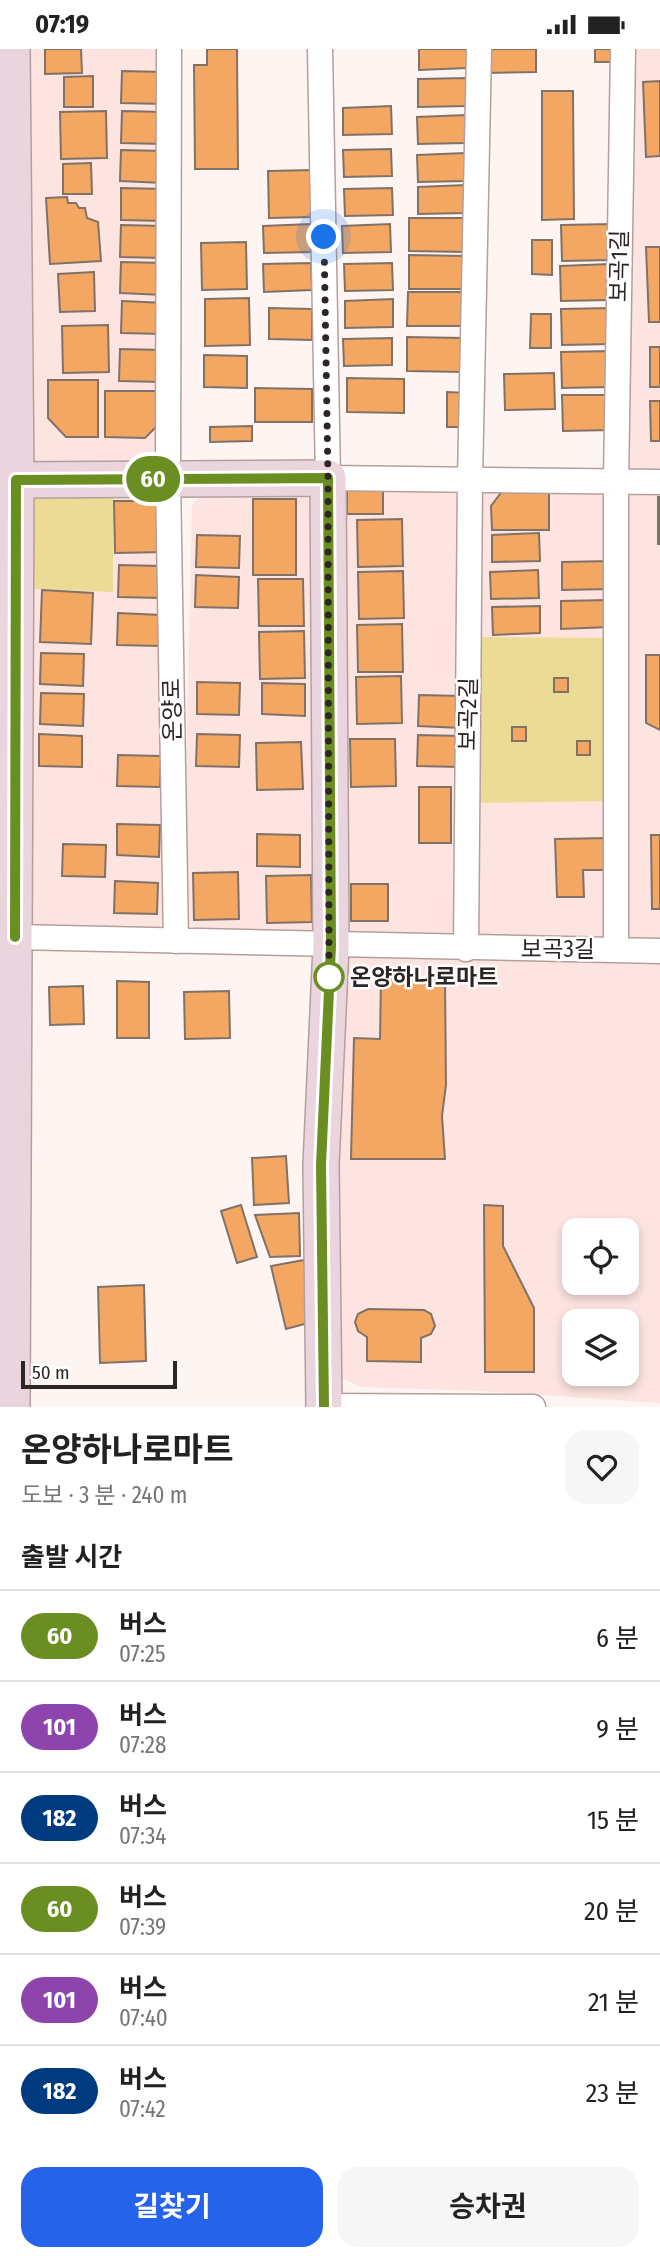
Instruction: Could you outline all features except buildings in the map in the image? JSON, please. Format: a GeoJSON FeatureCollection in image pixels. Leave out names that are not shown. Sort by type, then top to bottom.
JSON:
{"type":"FeatureCollection","features":[{"type":"Feature","properties":{"kind":"main road"},"geometry":{"type":"LineString","coordinates":[[12,49],[8,480],[12,1407]]}},
{"type":"Feature","properties":{"kind":"main road"},"geometry":{"type":"LineString","coordinates":[[8,480],[328,478],[331,946],[321,1165],[324,1406]]}},
{"type":"Feature","properties":{"kind":"street"},"geometry":{"type":"LineString","coordinates":[[169,49],[169,479]]}},
{"type":"Feature","properties":{"kind":"street"},"geometry":{"type":"LineString","coordinates":[[320,49],[328,478],[660,482]]}},
{"type":"Feature","properties":{"kind":"street"},"geometry":{"type":"LineString","coordinates":[[470,480],[480,49]]}},
{"type":"Feature","properties":{"kind":"street","name":"보곡1길"},"geometry":{"type":"LineString","coordinates":[[616,482],[623,49]]}},
{"type":"Feature","properties":{"kind":"street","name":"온양로"},"geometry":{"type":"LineString","coordinates":[[169,479],[176,941]]}},
{"type":"Feature","properties":{"kind":"street","name":"보곡2길"},"geometry":{"type":"LineString","coordinates":[[466,949],[470,480]]}},
{"type":"Feature","properties":{"kind":"street"},"geometry":{"type":"LineString","coordinates":[[616,482],[616,949]]}},
{"type":"Feature","properties":{"kind":"street","name":"보곡3길"},"geometry":{"type":"LineString","coordinates":[[10,946],[176,941],[660,951]]}},
{"type":"Feature","properties":{"kind":"street"},"geometry":{"type":"LineString","coordinates":[[324,1406],[533,1407]]}},
{"type":"Feature","properties":{"kind":"shaded area"},"geometry":{"type":"Polygon","coordinates":[[[0,49],[169,49],[168,479],[16,480],[0,49]]]}},
{"type":"Feature","properties":{"kind":"shaded area"},"geometry":{"type":"Polygon","coordinates":[[[623,49],[660,49],[660,1403],[480,1391],[361,1387],[340,1377],[328,478],[616,482],[623,49]]]}},
{"type":"Feature","properties":{"kind":"shaded area"},"geometry":{"type":"Polygon","coordinates":[[[16,480],[113,480],[113,592],[14,588],[16,480]]]}},
{"type":"Feature","properties":{"kind":"shaded area"},"geometry":{"type":"Polygon","coordinates":[[[211,486],[298,487],[319,509],[319,922],[308,936],[197,931],[183,916],[192,505],[211,486]]]}},
{"type":"Feature","properties":{"kind":"shaded area"},"geometry":{"type":"Polygon","coordinates":[[[140,492],[161,513],[170,914],[153,934],[39,931],[29,919],[34,509],[140,492]]]}},
{"type":"Feature","properties":{"kind":"shaded area"},"geometry":{"type":"Polygon","coordinates":[[[469,637],[616,638],[616,801],[467,803],[469,637]]]}},
{"type":"Feature","properties":{"kind":"bus line","name":"60"},"geometry":{"type":"LineString","coordinates":[[15,937],[16,480],[328,478],[331,946],[321,1165],[324,1407]]}},
{"type":"Feature","properties":{"kind":"place","name":"온양하나로마트"},"geometry":{"type":"Point","coordinates":[329,977]}},
{"type":"Feature","properties":{"kind":"route"},"geometry":{"type":"LineString","coordinates":[[324,237],[331,918],[329,977]]}}]}
